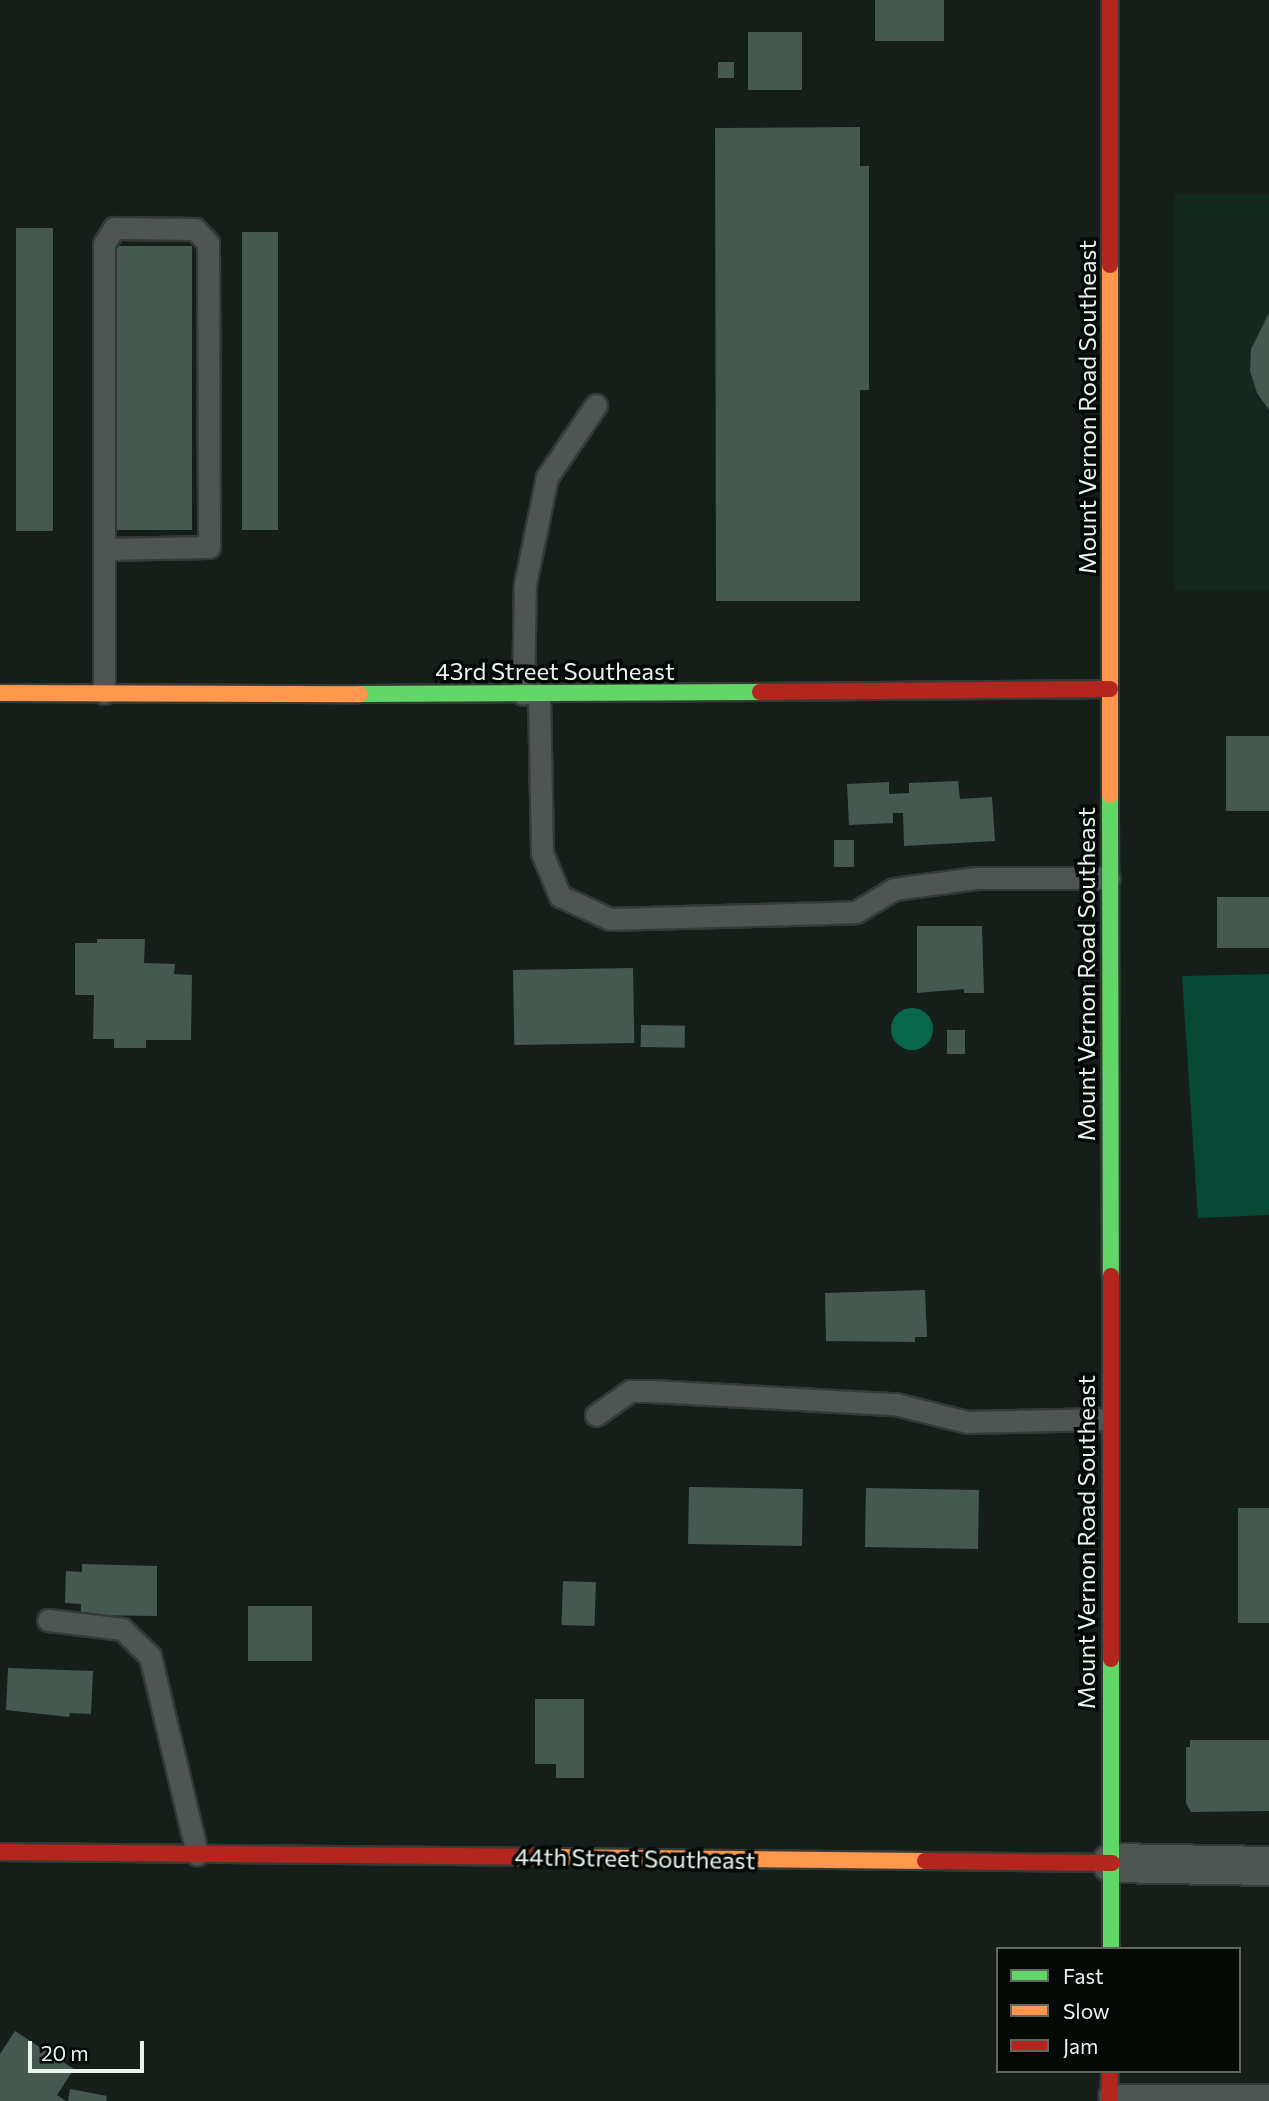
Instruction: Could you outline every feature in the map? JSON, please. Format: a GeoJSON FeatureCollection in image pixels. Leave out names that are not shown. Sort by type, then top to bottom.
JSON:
{"type":"FeatureCollection","features":[{"type":"Feature","properties":{"kind":"street","name":"Mount Vernon Road Southeast"},"geometry":{"type":"LineString","coordinates":[[1110,0],[1108,1419],[1111,1947]]}},
{"type":"Feature","properties":{"kind":"street","name":"43rd Street Southeast"},"geometry":{"type":"LineString","coordinates":[[0,693],[531,694],[1110,689]]}},
{"type":"Feature","properties":{"kind":"street","name":"44th Street Southeast"},"geometry":{"type":"LineString","coordinates":[[0,1852],[1112,1863],[1269,1867]]}},
{"type":"Feature","properties":{"kind":"street"},"geometry":{"type":"LineString","coordinates":[[1109,2098],[1110,2073]]}},
{"type":"Feature","properties":{"kind":"lane"},"geometry":{"type":"LineString","coordinates":[[104,693],[100,600],[105,550],[104,244],[114,228],[195,229],[208,243],[209,547],[105,550]]}},
{"type":"Feature","properties":{"kind":"lane"},"geometry":{"type":"LineString","coordinates":[[596,404],[547,477],[525,584],[542,853],[560,896],[610,919],[844,913],[856,912],[894,889],[976,878],[1110,878]]}},
{"type":"Feature","properties":{"kind":"lane"},"geometry":{"type":"LineString","coordinates":[[596,1415],[630,1391],[652,1391],[895,1404],[967,1422],[1108,1419]]}},
{"type":"Feature","properties":{"kind":"lane"},"geometry":{"type":"LineString","coordinates":[[48,1620],[122,1629],[150,1656],[197,1854]]}},
{"type":"Feature","properties":{"kind":"lane"},"geometry":{"type":"LineString","coordinates":[[1109,2098],[1269,2095]]}},
{"type":"Feature","properties":{"kind":"shaded area"},"geometry":{"type":"Polygon","coordinates":[[[1175,194],[1269,194],[1269,590],[1175,590],[1175,194]]]}},
{"type":"Feature","properties":{"kind":"shaded area"},"geometry":{"type":"Polygon","coordinates":[[[1269,974],[1269,1215],[1198,1218],[1182,976],[1269,974]]]}},
{"type":"Feature","properties":{"kind":"shaded area"},"geometry":{"type":"Polygon","coordinates":[[[912,1008],[927,1014],[933,1029],[927,1044],[912,1050],[897,1044],[891,1029],[897,1014],[912,1008]]]}},
{"type":"Feature","properties":{"kind":"building"},"geometry":{"type":"Polygon","coordinates":[[[875,0],[944,0],[944,41],[875,41],[875,0]]]}},
{"type":"Feature","properties":{"kind":"building"},"geometry":{"type":"Polygon","coordinates":[[[748,32],[802,32],[802,90],[748,90],[748,32]]]}},
{"type":"Feature","properties":{"kind":"building"},"geometry":{"type":"Polygon","coordinates":[[[718,62],[734,62],[734,78],[718,78],[718,62]]]}},
{"type":"Feature","properties":{"kind":"building"},"geometry":{"type":"Polygon","coordinates":[[[860,127],[860,166],[869,166],[869,390],[860,390],[860,601],[716,601],[715,128],[860,127]]]}},
{"type":"Feature","properties":{"kind":"building"},"geometry":{"type":"Polygon","coordinates":[[[16,228],[53,228],[53,531],[16,531],[16,228]]]}},
{"type":"Feature","properties":{"kind":"building"},"geometry":{"type":"Polygon","coordinates":[[[242,232],[278,232],[278,530],[242,530],[242,232]]]}},
{"type":"Feature","properties":{"kind":"building"},"geometry":{"type":"Polygon","coordinates":[[[117,246],[192,246],[192,530],[117,530],[117,246]]]}},
{"type":"Feature","properties":{"kind":"building"},"geometry":{"type":"Polygon","coordinates":[[[1269,313],[1269,410],[1257,393],[1250,371],[1251,349],[1269,313]]]}},
{"type":"Feature","properties":{"kind":"building"},"geometry":{"type":"Polygon","coordinates":[[[1226,736],[1269,736],[1269,811],[1226,811],[1226,736]]]}},
{"type":"Feature","properties":{"kind":"building"},"geometry":{"type":"Polygon","coordinates":[[[958,781],[960,799],[992,797],[995,841],[904,846],[903,813],[893,813],[893,823],[849,825],[847,784],[889,782],[889,794],[909,793],[909,783],[958,781]]]}},
{"type":"Feature","properties":{"kind":"building"},"geometry":{"type":"Polygon","coordinates":[[[834,840],[854,840],[854,867],[834,867],[834,840]]]}},
{"type":"Feature","properties":{"kind":"building"},"geometry":{"type":"Polygon","coordinates":[[[1217,897],[1269,897],[1269,948],[1217,948],[1217,897]]]}},
{"type":"Feature","properties":{"kind":"building"},"geometry":{"type":"Polygon","coordinates":[[[917,926],[982,926],[984,993],[964,993],[964,989],[917,993],[917,926]]]}},
{"type":"Feature","properties":{"kind":"building"},"geometry":{"type":"Polygon","coordinates":[[[97,939],[145,939],[144,963],[175,964],[174,974],[192,975],[191,1040],[146,1040],[146,1048],[114,1048],[114,1039],[93,1039],[94,995],[75,995],[75,943],[97,943],[97,939]]]}},
{"type":"Feature","properties":{"kind":"building"},"geometry":{"type":"Polygon","coordinates":[[[633,968],[634,1043],[514,1045],[513,970],[633,968]]]}},
{"type":"Feature","properties":{"kind":"building"},"geometry":{"type":"Polygon","coordinates":[[[641,1025],[685,1026],[685,1048],[641,1047],[641,1025]]]}},
{"type":"Feature","properties":{"kind":"building"},"geometry":{"type":"Polygon","coordinates":[[[947,1030],[965,1030],[965,1054],[947,1054],[947,1030]]]}},
{"type":"Feature","properties":{"kind":"building"},"geometry":{"type":"Polygon","coordinates":[[[925,1290],[927,1337],[915,1337],[915,1342],[826,1341],[825,1293],[925,1290]]]}},
{"type":"Feature","properties":{"kind":"building"},"geometry":{"type":"Polygon","coordinates":[[[689,1487],[803,1489],[802,1546],[688,1544],[689,1487]]]}},
{"type":"Feature","properties":{"kind":"building"},"geometry":{"type":"Polygon","coordinates":[[[866,1488],[979,1490],[978,1549],[865,1547],[866,1488]]]}},
{"type":"Feature","properties":{"kind":"building"},"geometry":{"type":"Polygon","coordinates":[[[1238,1508],[1269,1508],[1269,1623],[1238,1623],[1238,1508]]]}},
{"type":"Feature","properties":{"kind":"building"},"geometry":{"type":"Polygon","coordinates":[[[82,1564],[157,1566],[157,1616],[81,1615],[81,1604],[65,1603],[66,1571],[82,1572],[82,1564]]]}},
{"type":"Feature","properties":{"kind":"building"},"geometry":{"type":"Polygon","coordinates":[[[563,1581],[596,1582],[594,1626],[561,1625],[563,1581]]]}},
{"type":"Feature","properties":{"kind":"building"},"geometry":{"type":"Polygon","coordinates":[[[248,1606],[312,1606],[312,1661],[248,1661],[248,1606]]]}},
{"type":"Feature","properties":{"kind":"building"},"geometry":{"type":"Polygon","coordinates":[[[8,1668],[93,1671],[91,1714],[70,1713],[69,1717],[6,1710],[8,1668]]]}},
{"type":"Feature","properties":{"kind":"building"},"geometry":{"type":"Polygon","coordinates":[[[535,1699],[584,1699],[584,1778],[556,1778],[556,1764],[535,1764],[535,1699]]]}},
{"type":"Feature","properties":{"kind":"building"},"geometry":{"type":"Polygon","coordinates":[[[1190,1740],[1269,1740],[1269,1811],[1191,1812],[1186,1803],[1186,1747],[1190,1747],[1190,1740]]]}},
{"type":"Feature","properties":{"kind":"building"},"geometry":{"type":"Polygon","coordinates":[[[15,2031],[74,2069],[57,2095],[66,2101],[0,2101],[0,2054],[15,2031]]]}},
{"type":"Feature","properties":{"kind":"building"},"geometry":{"type":"Polygon","coordinates":[[[70,2089],[107,2096],[106,2101],[68,2101],[70,2089]]]}},
{"type":"Feature","properties":{"kind":"traffic: fast"},"geometry":{"type":"LineString","coordinates":[[360,694],[760,692]]}},
{"type":"Feature","properties":{"kind":"traffic: fast"},"geometry":{"type":"LineString","coordinates":[[1110,795],[1111,1276]]}},
{"type":"Feature","properties":{"kind":"traffic: fast"},"geometry":{"type":"LineString","coordinates":[[1111,1659],[1111,1947]]}},
{"type":"Feature","properties":{"kind":"traffic: slow"},"geometry":{"type":"LineString","coordinates":[[1110,265],[1110,795]]}},
{"type":"Feature","properties":{"kind":"traffic: slow"},"geometry":{"type":"LineString","coordinates":[[0,693],[360,694]]}},
{"type":"Feature","properties":{"kind":"traffic: slow"},"geometry":{"type":"LineString","coordinates":[[547,1857],[925,1861]]}},
{"type":"Feature","properties":{"kind":"traffic: jam"},"geometry":{"type":"LineString","coordinates":[[1110,0],[1110,265]]}},
{"type":"Feature","properties":{"kind":"traffic: jam"},"geometry":{"type":"LineString","coordinates":[[760,692],[1110,689]]}},
{"type":"Feature","properties":{"kind":"traffic: jam"},"geometry":{"type":"LineString","coordinates":[[1111,1276],[1111,1659]]}},
{"type":"Feature","properties":{"kind":"traffic: jam"},"geometry":{"type":"LineString","coordinates":[[0,1852],[547,1857]]}},
{"type":"Feature","properties":{"kind":"traffic: jam"},"geometry":{"type":"LineString","coordinates":[[925,1861],[1112,1863]]}},
{"type":"Feature","properties":{"kind":"traffic: jam"},"geometry":{"type":"LineString","coordinates":[[1109,2101],[1110,2073]]}}]}
